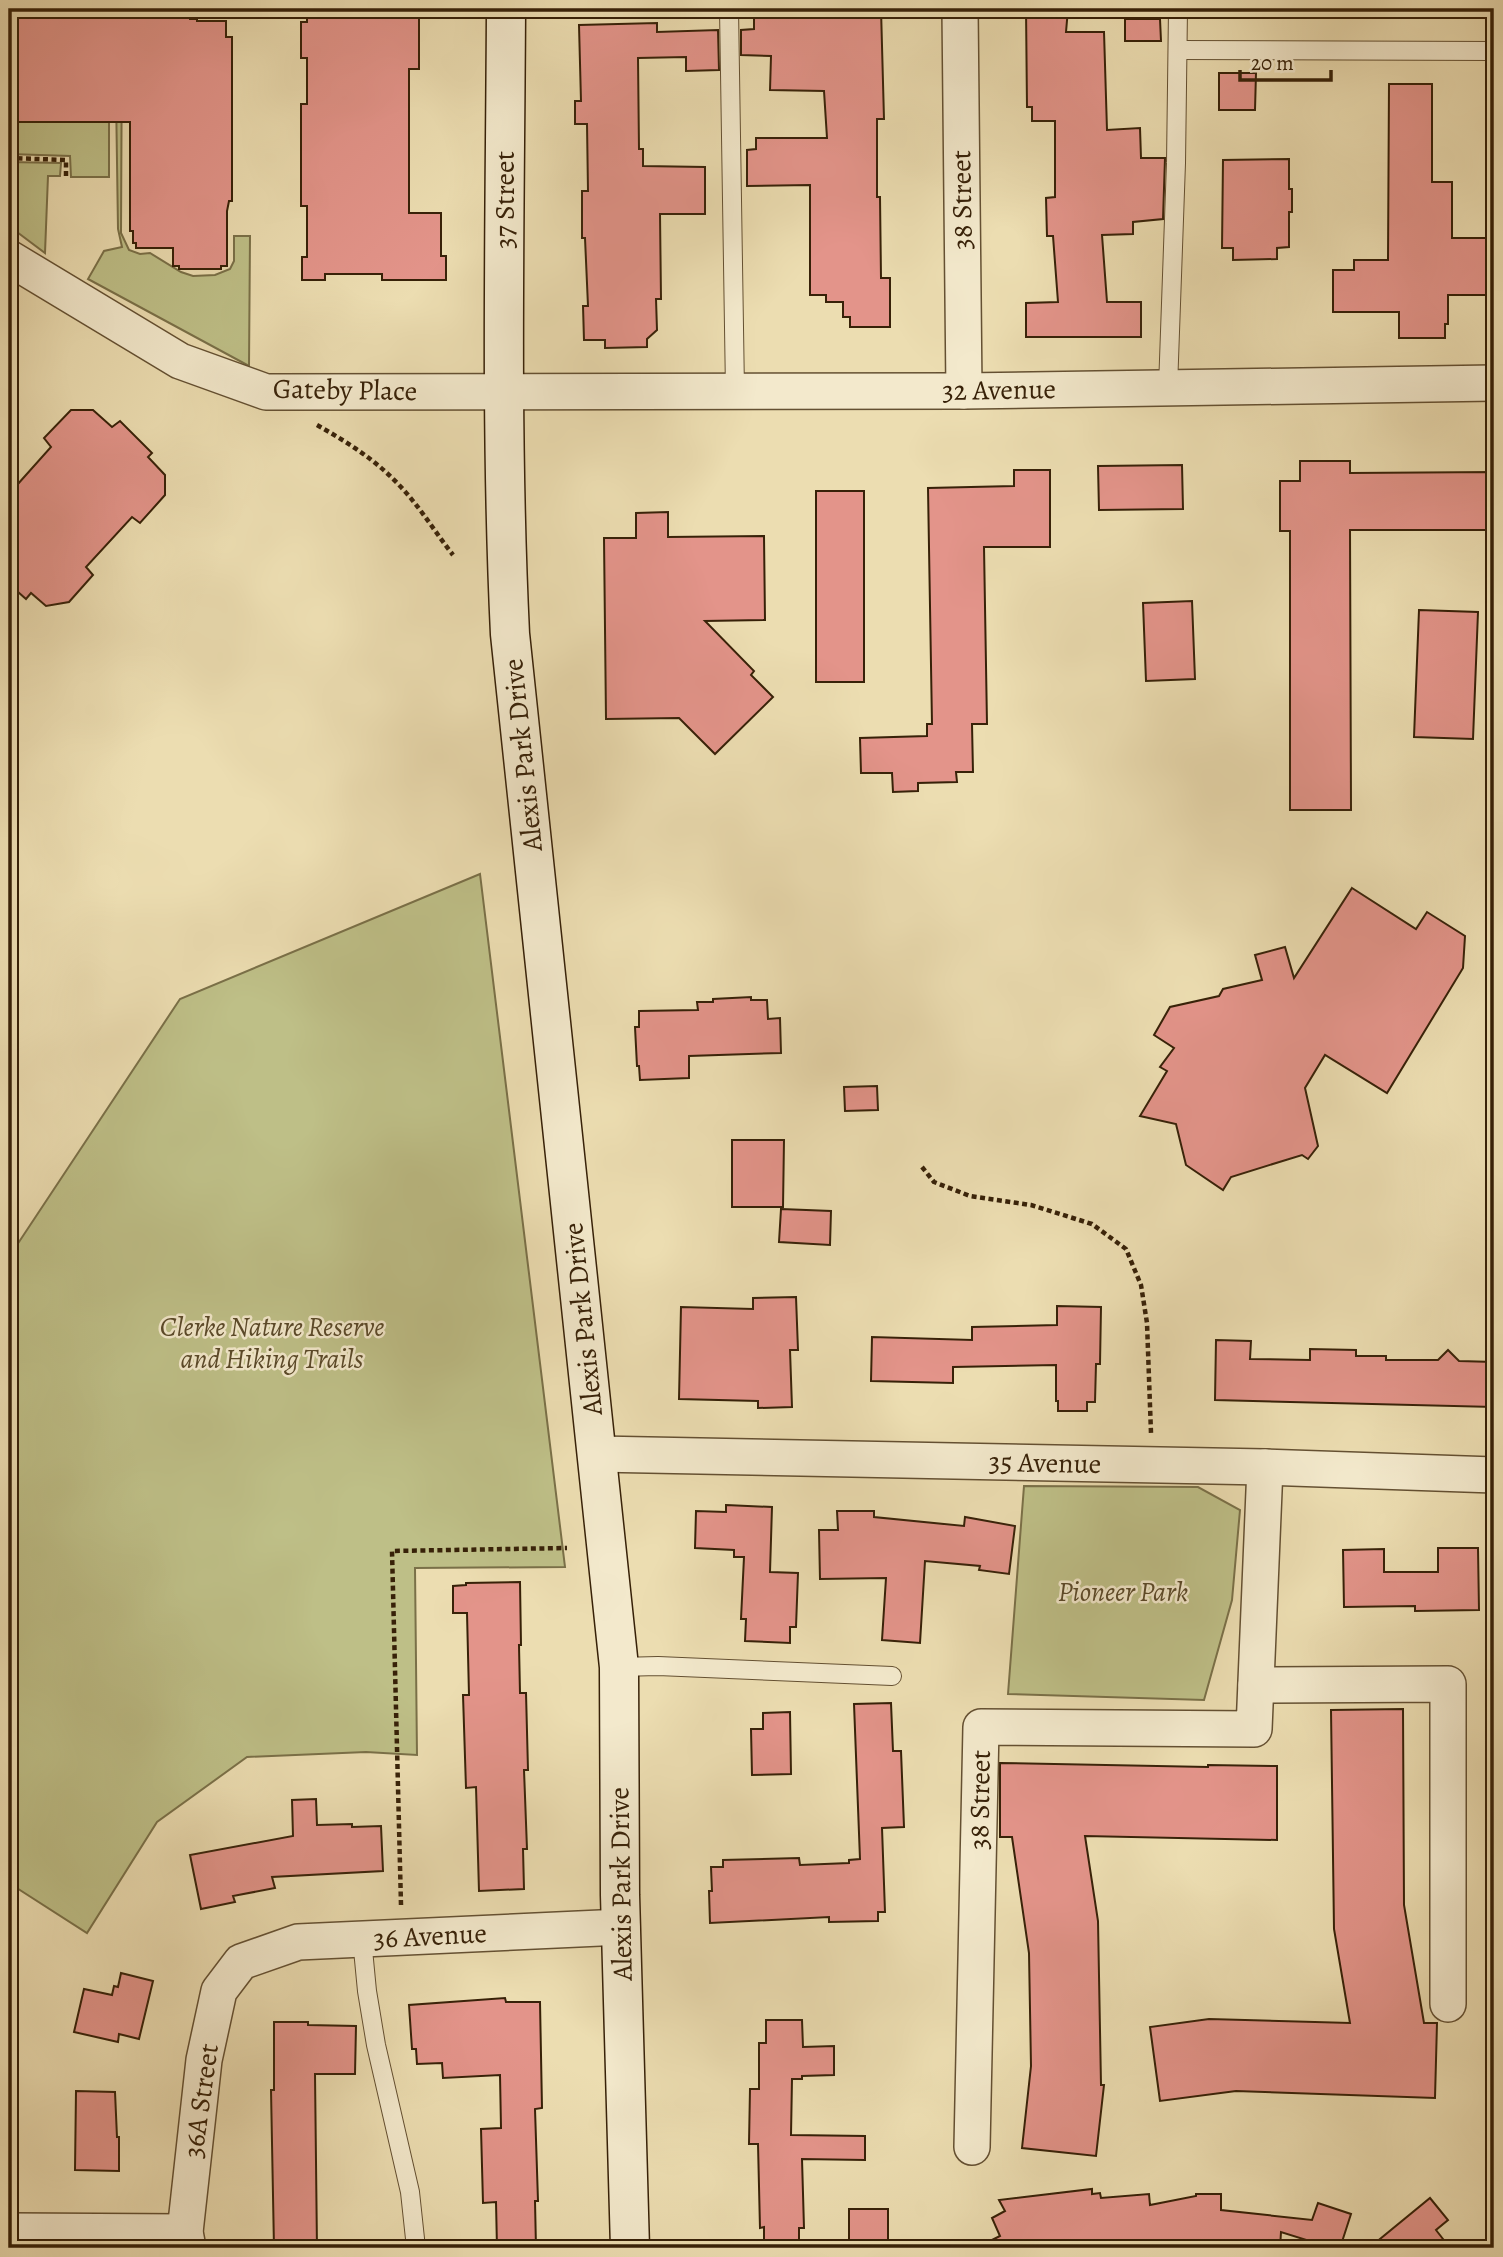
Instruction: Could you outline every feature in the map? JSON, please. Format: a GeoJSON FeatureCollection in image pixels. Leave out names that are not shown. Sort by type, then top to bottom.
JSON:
{"type":"FeatureCollection","features":[{"type":"Feature","properties":{"kind":"street","name":"37 Street"},"geometry":{"type":"LineString","coordinates":[[504,391],[506,9]]}},
{"type":"Feature","properties":{"kind":"street","name":"38 Street"},"geometry":{"type":"LineString","coordinates":[[960,9],[964,391]]}},
{"type":"Feature","properties":{"kind":"street","name":"Gateby Place"},"geometry":{"type":"LineString","coordinates":[[9,258],[180,361],[266,392],[504,391]]}},
{"type":"Feature","properties":{"kind":"street","name":"32 Avenue"},"geometry":{"type":"LineString","coordinates":[[504,391],[964,391],[1494,383]]}},
{"type":"Feature","properties":{"kind":"street","name":"Alexis Park Drive"},"geometry":{"type":"LineString","coordinates":[[504,391],[510,634],[619,1667],[630,2248]]}},
{"type":"Feature","properties":{"kind":"street","name":"35 Avenue"},"geometry":{"type":"LineString","coordinates":[[597,1454],[1265,1467],[1494,1475]]}},
{"type":"Feature","properties":{"kind":"street","name":"38 Street"},"geometry":{"type":"LineString","coordinates":[[972,2147],[981,1727],[1254,1729],[1265,1467]]}},
{"type":"Feature","properties":{"kind":"street"},"geometry":{"type":"LineString","coordinates":[[1256,1685],[1448,1684],[1448,2004]]}},
{"type":"Feature","properties":{"kind":"street","name":"36 Avenue"},"geometry":{"type":"LineString","coordinates":[[241,1962],[298,1942],[622,1927]]}},
{"type":"Feature","properties":{"kind":"street","name":"36A Street"},"geometry":{"type":"LineString","coordinates":[[187,2240],[204,2060],[219,1991],[241,1962]]}},
{"type":"Feature","properties":{"kind":"street"},"geometry":{"type":"LineString","coordinates":[[12,2237],[187,2240]]}},
{"type":"Feature","properties":{"kind":"lane"},"geometry":{"type":"LineString","coordinates":[[729,9],[735,391]]}},
{"type":"Feature","properties":{"kind":"lane"},"geometry":{"type":"LineString","coordinates":[[1168,388],[1178,9]]}},
{"type":"Feature","properties":{"kind":"lane"},"geometry":{"type":"LineString","coordinates":[[1178,50],[1494,51]]}},
{"type":"Feature","properties":{"kind":"lane"},"geometry":{"type":"LineString","coordinates":[[619,1667],[659,1666],[892,1676]]}},
{"type":"Feature","properties":{"kind":"lane"},"geometry":{"type":"LineString","coordinates":[[362,1939],[376,2045],[410,2192],[416,2248]]}},
{"type":"Feature","properties":{"kind":"path"},"geometry":{"type":"LineString","coordinates":[[9,158],[66,160],[66,176]]}},
{"type":"Feature","properties":{"kind":"path"},"geometry":{"type":"LineString","coordinates":[[316,425],[355,448],[387,473],[402,488],[453,555]]}},
{"type":"Feature","properties":{"kind":"path"},"geometry":{"type":"LineString","coordinates":[[922,1167],[934,1182],[970,1196],[1031,1205],[1092,1224],[1126,1249],[1141,1284],[1147,1323],[1152,1465]]}},
{"type":"Feature","properties":{"kind":"path"},"geometry":{"type":"LineString","coordinates":[[402,1937],[392,1551],[567,1548]]}},
{"type":"Feature","properties":{"kind":"green space"},"geometry":{"type":"Polygon","coordinates":[[[101,9],[113,9],[113,13],[127,13],[126,28],[122,29],[121,233],[129,250],[140,254],[150,253],[181,272],[193,276],[215,275],[230,269],[234,261],[234,236],[250,236],[249,366],[88,279],[104,251],[122,247],[118,229],[116,95],[109,96],[109,177],[71,177],[70,156],[9,154],[9,122],[101,122],[101,9]]]}},
{"type":"Feature","properties":{"kind":"green space"},"geometry":{"type":"Polygon","coordinates":[[[9,162],[61,163],[60,176],[48,176],[45,253],[9,226],[9,162]]]}},
{"type":"Feature","properties":{"kind":"green space","name":"Clerke Nature Reserve and Hiking Trails"},"geometry":{"type":"Polygon","coordinates":[[[480,874],[565,1567],[415,1568],[417,1755],[366,1752],[247,1757],[157,1822],[87,1933],[9,1883],[9,1257],[180,999],[480,874]]]}},
{"type":"Feature","properties":{"kind":"green space","name":"Pioneer Park"},"geometry":{"type":"Polygon","coordinates":[[[1024,1486],[1198,1487],[1240,1510],[1232,1600],[1204,1700],[1008,1694],[1024,1486]]]}},
{"type":"Feature","properties":{"kind":"building"},"geometry":{"type":"Polygon","coordinates":[[[9,9],[101,9],[101,17],[162,17],[169,10],[190,10],[190,19],[226,21],[226,37],[232,37],[232,201],[229,201],[227,211],[227,266],[221,266],[221,269],[179,269],[179,266],[173,266],[173,248],[136,248],[133,231],[130,231],[130,122],[9,122],[9,9]]]}},
{"type":"Feature","properties":{"kind":"building"},"geometry":{"type":"Polygon","coordinates":[[[307,9],[419,11],[419,69],[409,69],[409,213],[441,213],[441,256],[446,256],[446,280],[382,280],[382,274],[325,274],[325,280],[302,280],[302,257],[307,257],[307,206],[301,206],[301,104],[307,104],[307,58],[301,58],[301,22],[307,22],[307,9]]]}},
{"type":"Feature","properties":{"kind":"building"},"geometry":{"type":"Polygon","coordinates":[[[788,9],[881,9],[884,119],[877,119],[877,197],[880,197],[881,278],[890,278],[890,327],[850,327],[850,317],[843,317],[843,302],[826,302],[826,295],[810,295],[810,185],[747,186],[747,150],[756,149],[756,138],[827,138],[824,91],[770,90],[771,56],[741,55],[741,30],[754,29],[754,16],[788,16],[788,9]]]}},
{"type":"Feature","properties":{"kind":"building"},"geometry":{"type":"Polygon","coordinates":[[[1026,9],[1068,9],[1066,32],[1104,32],[1107,130],[1140,128],[1141,158],[1165,158],[1163,219],[1133,222],[1133,234],[1102,235],[1107,302],[1141,302],[1141,337],[1026,337],[1026,303],[1058,302],[1053,236],[1047,236],[1046,198],[1055,197],[1055,121],[1032,121],[1032,107],[1027,107],[1026,9]]]}},
{"type":"Feature","properties":{"kind":"building"},"geometry":{"type":"Polygon","coordinates":[[[1125,19],[1160,19],[1161,41],[1125,41],[1125,19]]]}},
{"type":"Feature","properties":{"kind":"building"},"geometry":{"type":"Polygon","coordinates":[[[657,23],[657,32],[718,30],[719,70],[686,71],[686,57],[638,58],[639,149],[643,149],[643,166],[705,167],[705,214],[660,214],[661,299],[656,299],[657,330],[647,339],[647,347],[605,348],[605,340],[584,340],[583,306],[588,306],[585,238],[582,238],[582,191],[588,191],[587,124],[575,124],[575,101],[581,101],[579,25],[657,23]]]}},
{"type":"Feature","properties":{"kind":"building"},"geometry":{"type":"Polygon","coordinates":[[[1219,73],[1256,73],[1255,110],[1219,110],[1219,73]]]}},
{"type":"Feature","properties":{"kind":"building"},"geometry":{"type":"Polygon","coordinates":[[[1389,84],[1432,84],[1432,182],[1452,182],[1452,238],[1494,238],[1494,295],[1448,295],[1445,338],[1399,338],[1399,312],[1333,312],[1333,270],[1354,270],[1354,260],[1388,260],[1389,84]]]}},
{"type":"Feature","properties":{"kind":"building"},"geometry":{"type":"Polygon","coordinates":[[[1289,159],[1292,212],[1289,212],[1289,247],[1277,248],[1277,259],[1233,260],[1233,248],[1222,248],[1223,160],[1289,159]]]}},
{"type":"Feature","properties":{"kind":"building"},"geometry":{"type":"Polygon","coordinates":[[[71,410],[93,410],[112,427],[120,421],[152,453],[148,457],[165,475],[165,495],[140,523],[132,517],[86,567],[93,575],[69,602],[46,606],[31,593],[26,599],[9,584],[9,494],[51,447],[44,438],[71,410]]]}},
{"type":"Feature","properties":{"kind":"building"},"geometry":{"type":"Polygon","coordinates":[[[1300,461],[1350,461],[1350,473],[1494,472],[1494,530],[1350,530],[1351,810],[1290,810],[1290,531],[1280,531],[1280,481],[1300,481],[1300,461]]]}},
{"type":"Feature","properties":{"kind":"building"},"geometry":{"type":"Polygon","coordinates":[[[1182,465],[1183,509],[1099,510],[1098,466],[1182,465]]]}},
{"type":"Feature","properties":{"kind":"building"},"geometry":{"type":"Polygon","coordinates":[[[1014,470],[1050,470],[1050,547],[984,547],[987,724],[972,724],[973,772],[956,772],[957,782],[918,783],[918,791],[893,792],[892,773],[861,773],[860,738],[927,736],[927,724],[932,724],[928,488],[1014,486],[1014,470]]]}},
{"type":"Feature","properties":{"kind":"building"},"geometry":{"type":"Polygon","coordinates":[[[816,491],[864,491],[864,682],[816,682],[816,491]]]}},
{"type":"Feature","properties":{"kind":"building"},"geometry":{"type":"Polygon","coordinates":[[[668,512],[668,537],[764,536],[765,620],[705,621],[754,671],[751,675],[773,697],[715,754],[679,718],[606,719],[604,538],[636,538],[636,513],[668,512]]]}},
{"type":"Feature","properties":{"kind":"building"},"geometry":{"type":"Polygon","coordinates":[[[1192,601],[1195,679],[1146,681],[1143,603],[1192,601]]]}},
{"type":"Feature","properties":{"kind":"building"},"geometry":{"type":"Polygon","coordinates":[[[1419,610],[1478,612],[1473,739],[1414,737],[1419,610]]]}},
{"type":"Feature","properties":{"kind":"building"},"geometry":{"type":"Polygon","coordinates":[[[1352,888],[1416,929],[1427,912],[1465,936],[1463,968],[1387,1093],[1325,1055],[1305,1088],[1318,1146],[1308,1159],[1302,1155],[1231,1177],[1223,1190],[1186,1165],[1176,1124],[1140,1116],[1167,1071],[1160,1067],[1174,1048],[1154,1035],[1170,1007],[1219,996],[1223,989],[1262,980],[1255,955],[1285,947],[1294,978],[1352,888]]]}},
{"type":"Feature","properties":{"kind":"building"},"geometry":{"type":"Polygon","coordinates":[[[751,997],[751,1000],[767,1000],[768,1019],[780,1018],[781,1053],[689,1056],[689,1078],[640,1080],[635,1027],[639,1027],[639,1011],[698,1010],[697,1002],[751,997]]]}},
{"type":"Feature","properties":{"kind":"building"},"geometry":{"type":"Polygon","coordinates":[[[877,1086],[878,1110],[845,1111],[844,1087],[877,1086]]]}},
{"type":"Feature","properties":{"kind":"building"},"geometry":{"type":"Polygon","coordinates":[[[732,1140],[784,1140],[783,1207],[732,1207],[732,1140]]]}},
{"type":"Feature","properties":{"kind":"building"},"geometry":{"type":"Polygon","coordinates":[[[781,1209],[831,1211],[830,1245],[779,1242],[781,1209]]]}},
{"type":"Feature","properties":{"kind":"building"},"geometry":{"type":"Polygon","coordinates":[[[796,1297],[798,1350],[790,1350],[792,1407],[758,1408],[758,1401],[679,1399],[681,1307],[753,1309],[753,1298],[796,1297]]]}},
{"type":"Feature","properties":{"kind":"building"},"geometry":{"type":"Polygon","coordinates":[[[1057,1306],[1101,1307],[1100,1364],[1096,1364],[1095,1402],[1087,1402],[1087,1411],[1058,1411],[1056,1365],[953,1367],[953,1383],[871,1381],[872,1337],[972,1340],[972,1327],[1057,1325],[1057,1306]]]}},
{"type":"Feature","properties":{"kind":"building"},"geometry":{"type":"Polygon","coordinates":[[[1216,1340],[1251,1341],[1250,1359],[1310,1360],[1310,1349],[1356,1350],[1356,1356],[1386,1356],[1386,1360],[1438,1360],[1448,1350],[1459,1361],[1494,1362],[1494,1407],[1215,1400],[1216,1340]]]}},
{"type":"Feature","properties":{"kind":"building"},"geometry":{"type":"Polygon","coordinates":[[[726,1505],[772,1507],[770,1572],[798,1573],[796,1627],[790,1627],[790,1643],[745,1641],[746,1619],[741,1619],[744,1557],[734,1557],[734,1550],[695,1548],[696,1511],[726,1512],[726,1505]]]}},
{"type":"Feature","properties":{"kind":"building"},"geometry":{"type":"Polygon","coordinates":[[[837,1511],[874,1511],[874,1517],[964,1526],[965,1517],[1015,1526],[1009,1574],[979,1570],[980,1566],[925,1561],[920,1643],[882,1640],[886,1578],[820,1579],[819,1530],[838,1530],[837,1511]]]}},
{"type":"Feature","properties":{"kind":"building"},"geometry":{"type":"Polygon","coordinates":[[[1438,1548],[1478,1548],[1479,1610],[1415,1611],[1415,1606],[1344,1607],[1343,1550],[1384,1549],[1384,1572],[1438,1572],[1438,1548]]]}},
{"type":"Feature","properties":{"kind":"building"},"geometry":{"type":"Polygon","coordinates":[[[520,1582],[520,1693],[526,1693],[528,1770],[524,1770],[527,1849],[523,1849],[524,1889],[479,1891],[476,1787],[466,1788],[463,1695],[469,1695],[467,1613],[453,1613],[453,1586],[466,1583],[520,1582]]]}},
{"type":"Feature","properties":{"kind":"building"},"geometry":{"type":"Polygon","coordinates":[[[891,1703],[893,1751],[901,1751],[904,1827],[882,1828],[885,1912],[878,1912],[878,1921],[829,1922],[829,1917],[710,1923],[711,1867],[723,1867],[723,1860],[799,1858],[800,1865],[849,1863],[849,1860],[860,1859],[854,1704],[891,1703]]]}},
{"type":"Feature","properties":{"kind":"building"},"geometry":{"type":"Polygon","coordinates":[[[1403,1709],[1404,1905],[1424,2023],[1437,2023],[1435,2098],[1236,2091],[1160,2101],[1150,2027],[1209,2019],[1350,2023],[1334,1929],[1331,1710],[1403,1709]]]}},
{"type":"Feature","properties":{"kind":"building"},"geometry":{"type":"Polygon","coordinates":[[[790,1712],[791,1774],[752,1775],[751,1729],[763,1729],[763,1713],[790,1712]]]}},
{"type":"Feature","properties":{"kind":"building"},"geometry":{"type":"Polygon","coordinates":[[[1000,1763],[1277,1766],[1277,1840],[1085,1836],[1098,1921],[1101,2085],[1104,2085],[1096,2156],[1022,2148],[1031,2066],[1029,1953],[1012,1837],[1000,1837],[1000,1763]]]}},
{"type":"Feature","properties":{"kind":"building"},"geometry":{"type":"Polygon","coordinates":[[[316,1799],[317,1825],[381,1826],[383,1871],[272,1877],[275,1888],[233,1896],[235,1902],[201,1909],[190,1855],[293,1836],[292,1800],[316,1799]]]}},
{"type":"Feature","properties":{"kind":"building"},"geometry":{"type":"Polygon","coordinates":[[[121,1973],[153,1981],[139,2039],[119,2034],[118,2042],[74,2032],[84,1989],[112,1995],[114,1986],[118,1987],[121,1973]]]}},
{"type":"Feature","properties":{"kind":"building"},"geometry":{"type":"Polygon","coordinates":[[[505,1998],[506,2002],[540,2002],[542,2108],[535,2109],[538,2201],[535,2201],[536,2248],[497,2248],[496,2202],[483,2203],[481,2129],[501,2128],[500,2075],[443,2078],[442,2063],[417,2064],[416,2049],[412,2049],[409,2005],[505,1998]]]}},
{"type":"Feature","properties":{"kind":"building"},"geometry":{"type":"Polygon","coordinates":[[[766,2020],[802,2020],[803,2047],[834,2046],[834,2075],[792,2079],[791,2135],[865,2136],[865,2160],[802,2159],[804,2228],[799,2228],[799,2244],[764,2245],[764,2227],[760,2228],[758,2144],[749,2144],[750,2089],[759,2089],[759,2043],[766,2043],[766,2020]]]}},
{"type":"Feature","properties":{"kind":"building"},"geometry":{"type":"Polygon","coordinates":[[[274,2022],[356,2026],[355,2074],[315,2074],[317,2248],[274,2248],[271,2090],[274,2090],[274,2022]]]}},
{"type":"Feature","properties":{"kind":"building"},"geometry":{"type":"Polygon","coordinates":[[[76,2091],[115,2092],[119,2171],[75,2170],[76,2091]]]}},
{"type":"Feature","properties":{"kind":"building"},"geometry":{"type":"Polygon","coordinates":[[[1092,2189],[1092,2194],[1100,2193],[1101,2198],[1149,2194],[1150,2205],[1196,2194],[1221,2194],[1221,2210],[1312,2220],[1318,2203],[1351,2214],[1340,2248],[1281,2232],[1280,2248],[1181,2248],[1181,2240],[1113,2248],[976,2248],[1000,2236],[992,2218],[1005,2211],[999,2200],[1092,2189]]]}},
{"type":"Feature","properties":{"kind":"building"},"geometry":{"type":"Polygon","coordinates":[[[1430,2198],[1448,2220],[1436,2230],[1450,2248],[1369,2248],[1430,2198]]]}},
{"type":"Feature","properties":{"kind":"building"},"geometry":{"type":"Polygon","coordinates":[[[849,2209],[888,2209],[888,2241],[849,2241],[849,2209]]]}}]}
